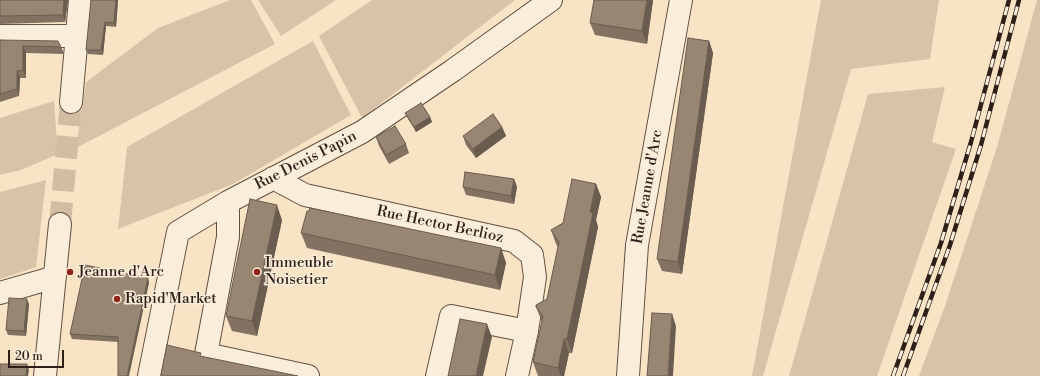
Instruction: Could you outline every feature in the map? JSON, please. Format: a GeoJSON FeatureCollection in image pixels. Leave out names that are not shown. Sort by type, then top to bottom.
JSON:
{"type":"FeatureCollection","features":[{"type":"Feature","properties":{"kind":"street"},"geometry":{"type":"LineString","coordinates":[[71,102],[80,0]]}},
{"type":"Feature","properties":{"kind":"street","name":"Rue Denis Papin"},"geometry":{"type":"LineString","coordinates":[[149,376],[178,232],[228,202],[362,132],[452,71],[551,0]]}},
{"type":"Feature","properties":{"kind":"street","name":"Rue Jeanne d'Arc"},"geometry":{"type":"LineString","coordinates":[[628,376],[637,245],[681,0]]}},
{"type":"Feature","properties":{"kind":"street"},"geometry":{"type":"LineString","coordinates":[[0,36],[76,36]]}},
{"type":"Feature","properties":{"kind":"street","name":"Rue Hector Berlioz"},"geometry":{"type":"LineString","coordinates":[[273,178],[305,195],[514,241],[532,255],[535,277],[527,332],[518,376]]}},
{"type":"Feature","properties":{"kind":"street"},"geometry":{"type":"LineString","coordinates":[[228,202],[228,237],[206,354],[308,376]]}},
{"type":"Feature","properties":{"kind":"street"},"geometry":{"type":"LineString","coordinates":[[45,376],[60,224]]}},
{"type":"Feature","properties":{"kind":"street"},"geometry":{"type":"LineString","coordinates":[[0,293],[55,277]]}},
{"type":"Feature","properties":{"kind":"street"},"geometry":{"type":"LineString","coordinates":[[437,376],[451,316],[527,332]]}},
{"type":"Feature","properties":{"kind":"shaded area"},"geometry":{"type":"Polygon","coordinates":[[[230,0],[251,0],[275,44],[76,148],[86,82],[158,28],[230,0]]]}},
{"type":"Feature","properties":{"kind":"shaded area"},"geometry":{"type":"Polygon","coordinates":[[[258,0],[336,0],[281,36],[258,0]]]}},
{"type":"Feature","properties":{"kind":"shaded area"},"geometry":{"type":"Polygon","coordinates":[[[372,0],[515,0],[362,118],[319,36],[372,0]]]}},
{"type":"Feature","properties":{"kind":"shaded area"},"geometry":{"type":"Polygon","coordinates":[[[821,0],[939,0],[930,59],[851,69],[763,376],[752,376],[821,0]]]}},
{"type":"Feature","properties":{"kind":"shaded area"},"geometry":{"type":"Polygon","coordinates":[[[1037,0],[1040,0],[1040,376],[919,376],[945,306],[997,147],[1037,0]]]}},
{"type":"Feature","properties":{"kind":"shaded area"},"geometry":{"type":"Polygon","coordinates":[[[313,41],[351,115],[233,184],[118,229],[127,147],[313,41]]]}},
{"type":"Feature","properties":{"kind":"shaded area"},"geometry":{"type":"Polygon","coordinates":[[[945,87],[932,142],[956,149],[877,376],[789,376],[868,94],[945,87]]]}},
{"type":"Feature","properties":{"kind":"shaded area"},"geometry":{"type":"Polygon","coordinates":[[[54,101],[58,154],[21,170],[0,175],[0,118],[54,101]]]}},
{"type":"Feature","properties":{"kind":"shaded area"},"geometry":{"type":"Polygon","coordinates":[[[46,180],[36,267],[0,279],[0,192],[46,180]]]}},
{"type":"Feature","properties":{"kind":"building"},"geometry":{"type":"Polygon","coordinates":[[[0,0],[64,0],[63,15],[0,16],[0,0]]]}},
{"type":"Feature","properties":{"kind":"building"},"geometry":{"type":"Polygon","coordinates":[[[91,0],[116,0],[114,23],[105,22],[101,50],[86,50],[91,0]]]}},
{"type":"Feature","properties":{"kind":"building"},"geometry":{"type":"Polygon","coordinates":[[[594,0],[647,0],[642,31],[590,23],[594,0]]]}},
{"type":"Feature","properties":{"kind":"building"},"geometry":{"type":"Polygon","coordinates":[[[688,38],[709,41],[678,262],[657,259],[688,38]]]}},
{"type":"Feature","properties":{"kind":"building"},"geometry":{"type":"Polygon","coordinates":[[[0,40],[58,41],[60,47],[23,46],[23,70],[17,71],[17,89],[0,94],[0,40]]]}},
{"type":"Feature","properties":{"kind":"building"},"geometry":{"type":"Polygon","coordinates":[[[421,103],[430,117],[414,127],[405,113],[421,103]]]}},
{"type":"Feature","properties":{"kind":"building"},"geometry":{"type":"Polygon","coordinates":[[[493,114],[502,127],[473,149],[463,136],[493,114]]]}},
{"type":"Feature","properties":{"kind":"building"},"geometry":{"type":"Polygon","coordinates":[[[395,126],[406,144],[386,155],[376,137],[395,126]]]}},
{"type":"Feature","properties":{"kind":"building"},"geometry":{"type":"Polygon","coordinates":[[[465,172],[514,179],[511,196],[463,187],[465,172]]]}},
{"type":"Feature","properties":{"kind":"building"},"geometry":{"type":"Polygon","coordinates":[[[572,179],[596,184],[590,212],[593,213],[567,339],[564,339],[558,368],[533,362],[543,316],[536,305],[547,299],[559,242],[551,230],[563,223],[572,179]]]}},
{"type":"Feature","properties":{"kind":"building"},"geometry":{"type":"Polygon","coordinates":[[[250,199],[277,205],[252,321],[226,316],[250,199]]]}},
{"type":"Feature","properties":{"kind":"building"},"geometry":{"type":"Polygon","coordinates":[[[310,208],[501,248],[495,275],[301,233],[307,211],[309,211],[310,208]]]}},
{"type":"Feature","properties":{"kind":"building"},"geometry":{"type":"Polygon","coordinates":[[[85,265],[148,278],[127,376],[118,376],[118,337],[70,334],[85,265]]]}},
{"type":"Feature","properties":{"kind":"building"},"geometry":{"type":"Polygon","coordinates":[[[9,298],[27,299],[24,331],[6,330],[9,298]]]}},
{"type":"Feature","properties":{"kind":"building"},"geometry":{"type":"Polygon","coordinates":[[[652,313],[672,314],[668,376],[647,376],[652,313]]]}},
{"type":"Feature","properties":{"kind":"building"},"geometry":{"type":"Polygon","coordinates":[[[460,319],[487,324],[476,376],[448,376],[460,319]]]}},
{"type":"Feature","properties":{"kind":"building"},"geometry":{"type":"Polygon","coordinates":[[[167,345],[201,353],[200,356],[298,376],[164,376],[161,375],[167,345]]]}},
{"type":"Feature","properties":{"kind":"building"},"geometry":{"type":"Polygon","coordinates":[[[0,364],[27,364],[26,376],[0,376],[0,364]]]}},
{"type":"Feature","properties":{"kind":"tunnel"},"geometry":{"type":"LineString","coordinates":[[60,224],[71,102]]}},
{"type":"Feature","properties":{"kind":"railway"},"geometry":{"type":"LineString","coordinates":[[893,376],[941,243],[971,142],[1009,0]]}},
{"type":"Feature","properties":{"kind":"railway"},"geometry":{"type":"LineString","coordinates":[[903,376],[950,245],[981,145],[1019,0]]}},
{"type":"Feature","properties":{"kind":"place","name":"Jeanne d'Arc"},"geometry":{"type":"Point","coordinates":[70,272]}},
{"type":"Feature","properties":{"kind":"place","name":"Immeuble Noisetier"},"geometry":{"type":"Point","coordinates":[257,272]}},
{"type":"Feature","properties":{"kind":"place","name":"Rapid'Market"},"geometry":{"type":"Point","coordinates":[117,299]}}]}
